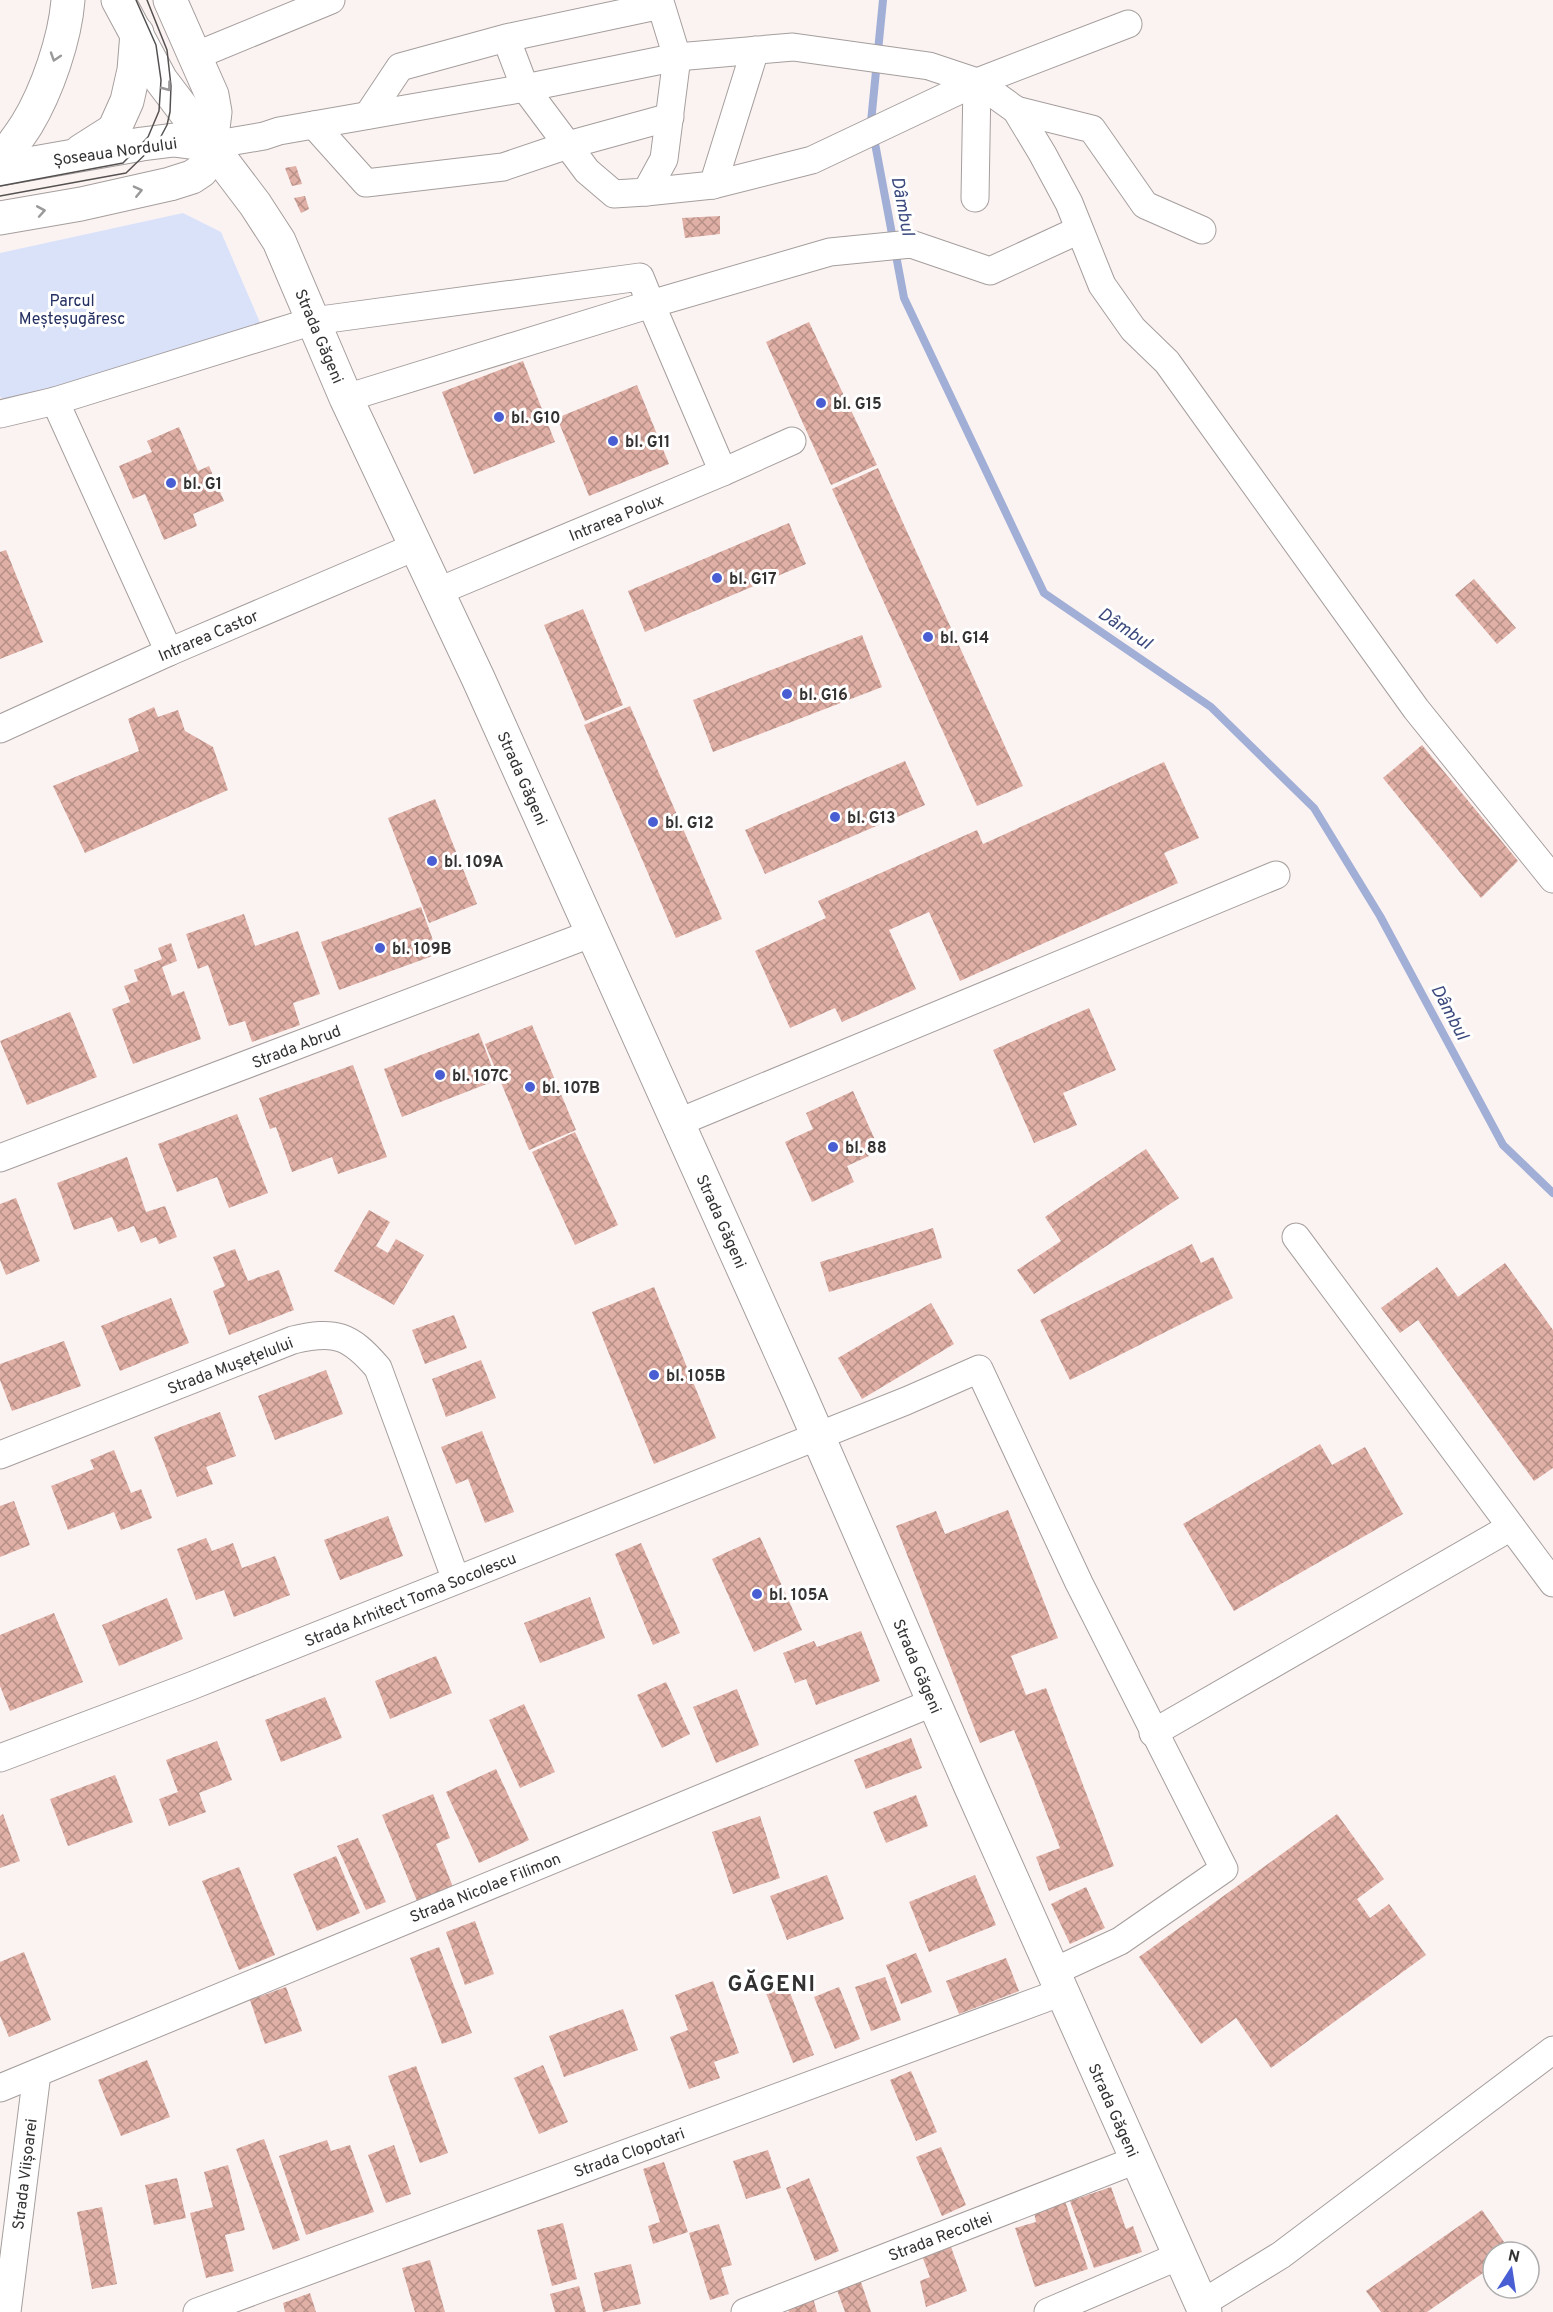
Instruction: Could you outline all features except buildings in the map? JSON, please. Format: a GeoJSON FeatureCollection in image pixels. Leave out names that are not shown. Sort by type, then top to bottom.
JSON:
{"type":"FeatureCollection","features":[{"type":"Feature","properties":{"kind":"main road"},"geometry":{"type":"LineString","coordinates":[[0,162],[27,123],[44,91],[57,52],[68,0]]}},
{"type":"Feature","properties":{"kind":"main road","name":"Strada Găgeni"},"geometry":{"type":"LineString","coordinates":[[118,0],[161,80],[255,204],[279,242],[346,398],[439,591],[818,1435],[1203,2308]]}},
{"type":"Feature","properties":{"kind":"main road"},"geometry":{"type":"LineString","coordinates":[[0,218],[170,184],[192,177],[201,171],[207,163],[211,145],[215,112],[212,95],[170,0]]}},
{"type":"Feature","properties":{"kind":"main road"},"geometry":{"type":"LineString","coordinates":[[74,155],[114,130],[127,101],[134,70],[137,33]]}},
{"type":"Feature","properties":{"kind":"main road","name":"Șoseaua Nordului"},"geometry":{"type":"LineString","coordinates":[[0,169],[174,140],[211,145]]}},
{"type":"Feature","properties":{"kind":"street"},"geometry":{"type":"LineString","coordinates":[[195,56],[331,0]]}},
{"type":"Feature","properties":{"kind":"street"},"geometry":{"type":"LineString","coordinates":[[368,115],[400,67],[506,38],[663,3],[677,57],[664,159],[646,192]]}},
{"type":"Feature","properties":{"kind":"street"},"geometry":{"type":"LineString","coordinates":[[506,38],[525,88],[587,171],[614,194],[713,185],[812,160],[854,138],[977,82],[1128,24]]}},
{"type":"Feature","properties":{"kind":"street"},"geometry":{"type":"LineString","coordinates":[[211,145],[525,88],[677,57],[793,47],[929,66],[977,82],[1016,110],[1092,129],[1145,205],[1202,230]]}},
{"type":"Feature","properties":{"kind":"street"},"geometry":{"type":"LineString","coordinates":[[713,185],[755,50]]}},
{"type":"Feature","properties":{"kind":"street"},"geometry":{"type":"LineString","coordinates":[[975,198],[977,82]]}},
{"type":"Feature","properties":{"kind":"street"},"geometry":{"type":"LineString","coordinates":[[1016,110],[1058,183],[1102,285],[1133,329],[1167,362],[1416,709],[1553,879]]}},
{"type":"Feature","properties":{"kind":"street"},"geometry":{"type":"LineString","coordinates":[[314,125],[366,183],[502,167],[568,145],[670,117]]}},
{"type":"Feature","properties":{"kind":"street"},"geometry":{"type":"LineString","coordinates":[[346,398],[651,304],[830,252],[911,244],[990,271],[1079,230]]}},
{"type":"Feature","properties":{"kind":"street"},"geometry":{"type":"LineString","coordinates":[[0,414],[55,401],[314,321],[640,277],[723,472]]}},
{"type":"Feature","properties":{"kind":"street"},"geometry":{"type":"LineString","coordinates":[[55,401],[169,652]]}},
{"type":"Feature","properties":{"kind":"street","name":"Intrarea Polux"},"geometry":{"type":"LineString","coordinates":[[439,591],[792,441]]}},
{"type":"Feature","properties":{"kind":"street","name":"Intrarea Castor"},"geometry":{"type":"LineString","coordinates":[[0,729],[169,652],[417,546]]}},
{"type":"Feature","properties":{"kind":"street"},"geometry":{"type":"LineString","coordinates":[[678,1124],[1276,875]]}},
{"type":"Feature","properties":{"kind":"street","name":"Strada Abrud"},"geometry":{"type":"LineString","coordinates":[[0,1158],[593,933]]}},
{"type":"Feature","properties":{"kind":"street"},"geometry":{"type":"LineString","coordinates":[[1296,1237],[1553,1583]]}},
{"type":"Feature","properties":{"kind":"street","name":"Strada Mușețelului"},"geometry":{"type":"LineString","coordinates":[[0,1455],[293,1340],[315,1335],[338,1336],[360,1347],[378,1368],[456,1580]]}},
{"type":"Feature","properties":{"kind":"street","name":"Strada Arhitect Toma Socolescu"},"geometry":{"type":"LineString","coordinates":[[0,1758],[191,1686],[979,1370],[1079,1583],[1153,1733]]}},
{"type":"Feature","properties":{"kind":"street"},"geometry":{"type":"LineString","coordinates":[[1153,1733],[1511,1527]]}},
{"type":"Feature","properties":{"kind":"street","name":"Strada Nicolae Filimon"},"geometry":{"type":"LineString","coordinates":[[37,2073],[934,1701]]}},
{"type":"Feature","properties":{"kind":"street","name":"Strada Clopotari"},"geometry":{"type":"LineString","coordinates":[[197,2312],[1058,1982],[1224,1869],[1153,1733]]}},
{"type":"Feature","properties":{"kind":"street"},"geometry":{"type":"LineString","coordinates":[[1203,2308],[1281,2256],[1553,2050]]}},
{"type":"Feature","properties":{"kind":"street"},"geometry":{"type":"LineString","coordinates":[[0,2088],[37,2073]]}},
{"type":"Feature","properties":{"kind":"street","name":"Strada Viișoarei"},"geometry":{"type":"LineString","coordinates":[[8,2312],[37,2073]]}},
{"type":"Feature","properties":{"kind":"street","name":"Strada Recoltei"},"geometry":{"type":"LineString","coordinates":[[745,2312],[1136,2160]]}},
{"type":"Feature","properties":{"kind":"street"},"geometry":{"type":"LineString","coordinates":[[1048,2312],[1179,2256]]}},
{"type":"Feature","properties":{"kind":"green space","name":"Parcul Meșteșugăresc"},"geometry":{"type":"Polygon","coordinates":[[[183,213],[221,232],[262,327],[9,401],[0,397],[0,253],[183,213]]]}},
{"type":"Feature","properties":{"kind":"waterway","name":"Dâmbul"},"geometry":{"type":"LineString","coordinates":[[883,0],[871,122],[904,298],[1044,593],[1211,707],[1314,808],[1380,916],[1503,1145],[1553,1193]]}},
{"type":"Feature","properties":{"kind":"tram line"},"geometry":{"type":"LineString","coordinates":[[0,186],[123,163],[148,137],[159,111],[161,80],[156,45],[136,0]]}},
{"type":"Feature","properties":{"kind":"tram line"},"geometry":{"type":"LineString","coordinates":[[0,196],[126,173],[158,142],[167,125],[171,86],[167,50],[147,0]]}},
{"type":"Feature","properties":{"kind":"place","name":"bl. G15"},"geometry":{"type":"Point","coordinates":[821,403]}},
{"type":"Feature","properties":{"kind":"place","name":"bl. G10"},"geometry":{"type":"Point","coordinates":[499,417]}},
{"type":"Feature","properties":{"kind":"place","name":"bl. G11"},"geometry":{"type":"Point","coordinates":[613,441]}},
{"type":"Feature","properties":{"kind":"place","name":"bl. G1"},"geometry":{"type":"Point","coordinates":[171,483]}},
{"type":"Feature","properties":{"kind":"place","name":"bl. G17"},"geometry":{"type":"Point","coordinates":[717,578]}},
{"type":"Feature","properties":{"kind":"place","name":"bl. G14"},"geometry":{"type":"Point","coordinates":[928,637]}},
{"type":"Feature","properties":{"kind":"place","name":"bl. G16"},"geometry":{"type":"Point","coordinates":[787,694]}},
{"type":"Feature","properties":{"kind":"place","name":"bl. G13"},"geometry":{"type":"Point","coordinates":[835,817]}},
{"type":"Feature","properties":{"kind":"place","name":"bl. G12"},"geometry":{"type":"Point","coordinates":[653,822]}},
{"type":"Feature","properties":{"kind":"place","name":"bl. 109A"},"geometry":{"type":"Point","coordinates":[432,861]}},
{"type":"Feature","properties":{"kind":"place","name":"bl. 109B"},"geometry":{"type":"Point","coordinates":[380,948]}},
{"type":"Feature","properties":{"kind":"place","name":"bl. 107C"},"geometry":{"type":"Point","coordinates":[440,1075]}},
{"type":"Feature","properties":{"kind":"place","name":"bl. 107B"},"geometry":{"type":"Point","coordinates":[530,1087]}},
{"type":"Feature","properties":{"kind":"place","name":"bl. 88"},"geometry":{"type":"Point","coordinates":[833,1147]}},
{"type":"Feature","properties":{"kind":"place","name":"bl. 105B"},"geometry":{"type":"Point","coordinates":[654,1375]}},
{"type":"Feature","properties":{"kind":"place","name":"bl. 105A"},"geometry":{"type":"Point","coordinates":[757,1594]}},
{"type":"Feature","properties":{"kind":"district","name":"GĂGENI"},"geometry":{"type":"Point","coordinates":[772,1983]}}]}
